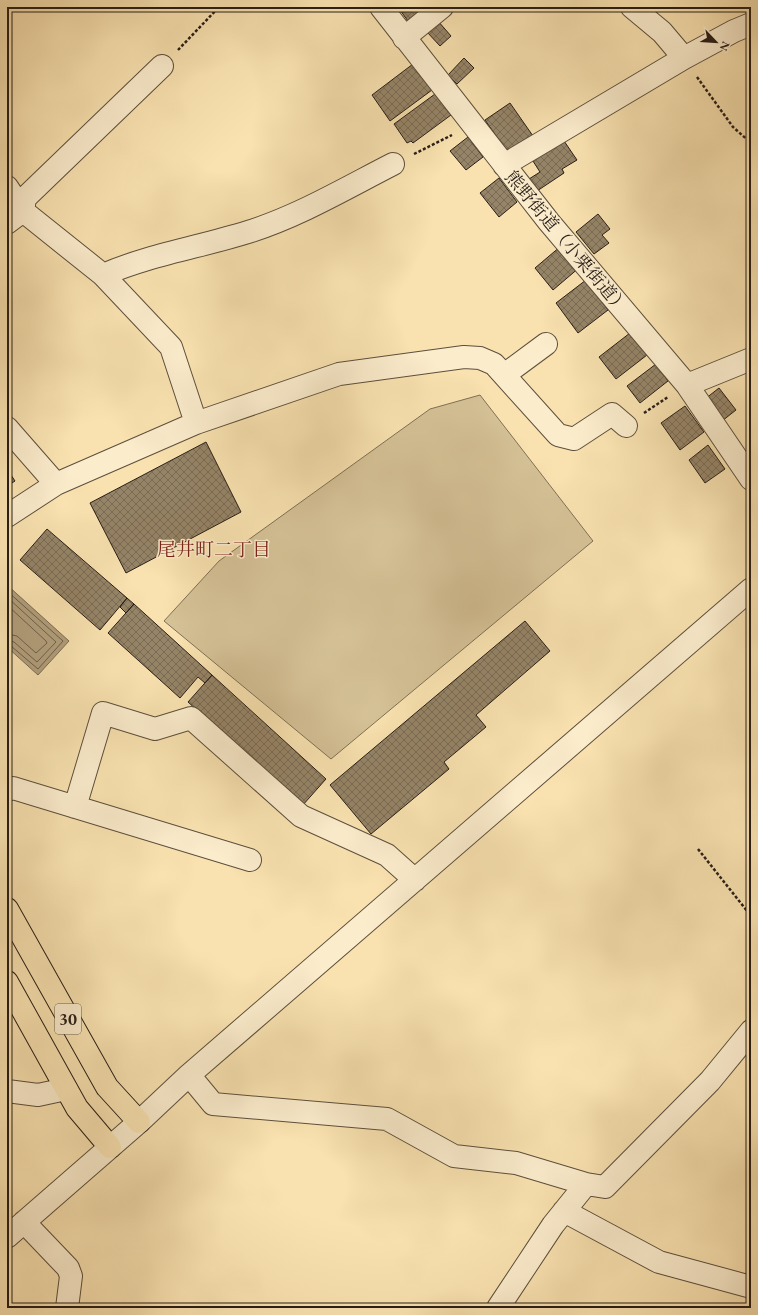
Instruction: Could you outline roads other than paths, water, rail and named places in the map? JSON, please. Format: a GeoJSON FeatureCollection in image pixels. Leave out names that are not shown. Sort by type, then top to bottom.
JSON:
{"type":"FeatureCollection","features":[{"type":"Feature","properties":{"kind":"main road","name":"30"},"geometry":{"type":"LineString","coordinates":[[7,909],[107,1087],[139,1122]]}},
{"type":"Feature","properties":{"kind":"main road","name":"30"},"geometry":{"type":"LineString","coordinates":[[7,982],[77,1108],[110,1147]]}},
{"type":"Feature","properties":{"kind":"street","name":"熊野街道（小栗街道）"},"geometry":{"type":"LineString","coordinates":[[381,7],[549,222],[687,385],[751,478]]}},
{"type":"Feature","properties":{"kind":"street"},"geometry":{"type":"LineString","coordinates":[[404,38],[442,7]]}},
{"type":"Feature","properties":{"kind":"street"},"geometry":{"type":"LineString","coordinates":[[632,7],[662,32],[684,58]]}},
{"type":"Feature","properties":{"kind":"street"},"geometry":{"type":"LineString","coordinates":[[504,165],[684,58],[734,31],[751,24]]}},
{"type":"Feature","properties":{"kind":"street"},"geometry":{"type":"LineString","coordinates":[[15,217],[25,198],[162,66]]}},
{"type":"Feature","properties":{"kind":"street"},"geometry":{"type":"LineString","coordinates":[[103,275],[127,264],[249,232],[305,210],[393,164]]}},
{"type":"Feature","properties":{"kind":"street"},"geometry":{"type":"LineString","coordinates":[[7,187],[15,217],[103,275],[171,347],[196,423]]}},
{"type":"Feature","properties":{"kind":"street"},"geometry":{"type":"LineString","coordinates":[[504,375],[546,344]]}},
{"type":"Feature","properties":{"kind":"street"},"geometry":{"type":"LineString","coordinates":[[7,516],[56,484],[196,423],[339,374],[464,357],[480,358],[494,364],[558,435],[574,440],[612,414],[626,426]]}},
{"type":"Feature","properties":{"kind":"street"},"geometry":{"type":"LineString","coordinates":[[687,385],[751,359]]}},
{"type":"Feature","properties":{"kind":"street"},"geometry":{"type":"LineString","coordinates":[[7,428],[56,484]]}},
{"type":"Feature","properties":{"kind":"street"},"geometry":{"type":"LineString","coordinates":[[7,1237],[139,1122],[189,1075],[751,589]]}},
{"type":"Feature","properties":{"kind":"street"},"geometry":{"type":"LineString","coordinates":[[75,807],[102,713],[155,729],[191,718],[301,816],[388,855],[415,880]]}},
{"type":"Feature","properties":{"kind":"street"},"geometry":{"type":"LineString","coordinates":[[7,790],[13,788],[250,860]]}},
{"type":"Feature","properties":{"kind":"street"},"geometry":{"type":"LineString","coordinates":[[189,1075],[213,1104],[387,1120],[454,1156],[516,1163],[586,1184],[605,1186],[710,1081],[751,1031]]}},
{"type":"Feature","properties":{"kind":"street"},"geometry":{"type":"LineString","coordinates":[[7,1092],[38,1095],[66,1089]]}},
{"type":"Feature","properties":{"kind":"street"},"geometry":{"type":"LineString","coordinates":[[498,1308],[553,1225],[586,1184]]}},
{"type":"Feature","properties":{"kind":"street"},"geometry":{"type":"LineString","coordinates":[[564,1211],[659,1262],[751,1287]]}},
{"type":"Feature","properties":{"kind":"street"},"geometry":{"type":"LineString","coordinates":[[24,1222],[68,1268],[71,1276],[67,1308]]}},
{"type":"Feature","properties":{"kind":"water"},"geometry":{"type":"Polygon","coordinates":[[[7,585],[69,641],[38,675],[7,647],[7,585]]]}},
{"type":"Feature","properties":{"kind":"district","name":"尾井町二丁目"},"geometry":{"type":"Point","coordinates":[214,549]}}]}
